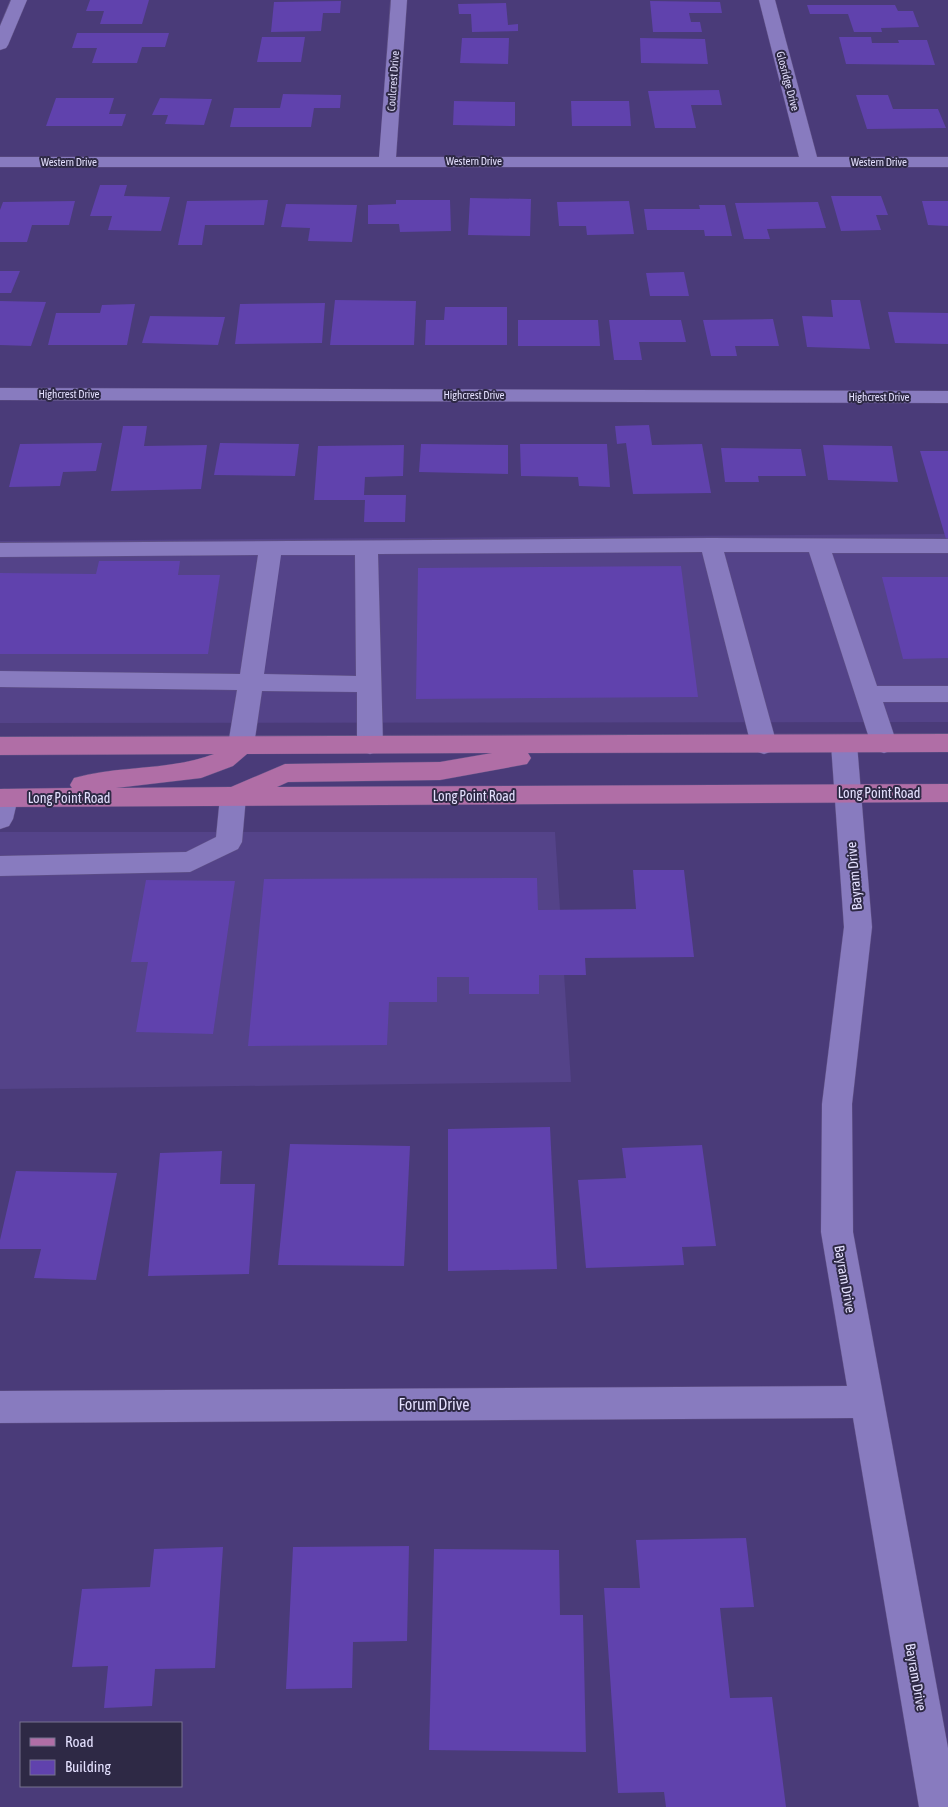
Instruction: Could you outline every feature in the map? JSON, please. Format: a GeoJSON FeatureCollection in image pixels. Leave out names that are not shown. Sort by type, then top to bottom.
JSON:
{"type":"FeatureCollection","features":[{"type":"Feature","properties":{"kind":"main road"},"geometry":{"type":"LineString","coordinates":[[0,746],[948,743]]}},
{"type":"Feature","properties":{"kind":"main road"},"geometry":{"type":"LineString","coordinates":[[8,804],[107,780],[201,769],[224,760],[241,745]]}},
{"type":"Feature","properties":{"kind":"main road"},"geometry":{"type":"LineString","coordinates":[[233,797],[285,773],[440,771],[603,745]]}},
{"type":"Feature","properties":{"kind":"main road","name":"Long Point Road"},"geometry":{"type":"LineString","coordinates":[[8,804],[233,797],[948,793]]}},
{"type":"Feature","properties":{"kind":"street"},"geometry":{"type":"LineString","coordinates":[[0,45],[19,0]]}},
{"type":"Feature","properties":{"kind":"street","name":"Coulcrest Drive"},"geometry":{"type":"LineString","coordinates":[[387,161],[400,0]]}},
{"type":"Feature","properties":{"kind":"street","name":"Glosridge Drive"},"geometry":{"type":"LineString","coordinates":[[767,0],[809,161]]}},
{"type":"Feature","properties":{"kind":"street","name":"Western Drive"},"geometry":{"type":"LineString","coordinates":[[0,162],[948,162]]}},
{"type":"Feature","properties":{"kind":"street","name":"Highcrest Drive"},"geometry":{"type":"LineString","coordinates":[[0,394],[948,397]]}},
{"type":"Feature","properties":{"kind":"street"},"geometry":{"type":"LineString","coordinates":[[711,545],[764,745]]}},
{"type":"Feature","properties":{"kind":"street"},"geometry":{"type":"LineString","coordinates":[[0,550],[711,545],[948,546]]}},
{"type":"Feature","properties":{"kind":"street"},"geometry":{"type":"LineString","coordinates":[[818,545],[884,744]]}},
{"type":"Feature","properties":{"kind":"street"},"geometry":{"type":"LineString","coordinates":[[241,745],[271,548]]}},
{"type":"Feature","properties":{"kind":"street"},"geometry":{"type":"LineString","coordinates":[[366,548],[370,745]]}},
{"type":"Feature","properties":{"kind":"street"},"geometry":{"type":"LineString","coordinates":[[0,679],[368,684]]}},
{"type":"Feature","properties":{"kind":"street"},"geometry":{"type":"LineString","coordinates":[[868,694],[948,694]]}},
{"type":"Feature","properties":{"kind":"street","name":"Bayram Drive"},"geometry":{"type":"LineString","coordinates":[[844,744],[858,927],[837,1104],[837,1232],[939,1807]]}},
{"type":"Feature","properties":{"kind":"street"},"geometry":{"type":"LineString","coordinates":[[0,866],[190,862],[229,842],[233,797]]}},
{"type":"Feature","properties":{"kind":"street","name":"Forum Drive"},"geometry":{"type":"LineString","coordinates":[[0,1407],[867,1402]]}},
{"type":"Feature","properties":{"kind":"shaded area"},"geometry":{"type":"Polygon","coordinates":[[[948,534],[948,722],[0,723],[0,541],[948,534]]]}},
{"type":"Feature","properties":{"kind":"shaded area"},"geometry":{"type":"Polygon","coordinates":[[[0,832],[555,832],[571,1082],[0,1089],[0,832]]]}},
{"type":"Feature","properties":{"kind":"building"},"geometry":{"type":"Polygon","coordinates":[[[90,0],[149,0],[142,24],[100,24],[104,11],[86,11],[90,0]]]}},
{"type":"Feature","properties":{"kind":"building"},"geometry":{"type":"Polygon","coordinates":[[[341,1],[340,13],[323,13],[321,31],[271,32],[274,2],[341,1]]]}},
{"type":"Feature","properties":{"kind":"building"},"geometry":{"type":"Polygon","coordinates":[[[650,1],[720,2],[722,13],[689,13],[691,22],[700,22],[702,32],[653,32],[650,1]]]}},
{"type":"Feature","properties":{"kind":"building"},"geometry":{"type":"Polygon","coordinates":[[[506,3],[508,25],[518,24],[518,31],[472,32],[471,14],[459,14],[458,4],[506,3]]]}},
{"type":"Feature","properties":{"kind":"building"},"geometry":{"type":"Polygon","coordinates":[[[807,5],[895,5],[898,11],[913,11],[919,27],[881,28],[882,32],[854,32],[848,14],[810,14],[807,5]]]}},
{"type":"Feature","properties":{"kind":"building"},"geometry":{"type":"Polygon","coordinates":[[[77,33],[169,33],[165,47],[142,47],[137,63],[92,63],[97,48],[72,48],[77,33]]]}},
{"type":"Feature","properties":{"kind":"building"},"geometry":{"type":"Polygon","coordinates":[[[262,37],[305,37],[301,62],[257,62],[262,37]]]}},
{"type":"Feature","properties":{"kind":"building"},"geometry":{"type":"Polygon","coordinates":[[[839,37],[871,37],[872,43],[899,43],[898,40],[927,40],[935,65],[846,64],[839,37]]]}},
{"type":"Feature","properties":{"kind":"building"},"geometry":{"type":"Polygon","coordinates":[[[462,38],[509,38],[508,64],[460,63],[462,38]]]}},
{"type":"Feature","properties":{"kind":"building"},"geometry":{"type":"Polygon","coordinates":[[[640,38],[705,39],[708,64],[641,63],[640,38]]]}},
{"type":"Feature","properties":{"kind":"building"},"geometry":{"type":"Polygon","coordinates":[[[719,90],[722,105],[691,105],[696,128],[655,128],[648,91],[719,90]]]}},
{"type":"Feature","properties":{"kind":"building"},"geometry":{"type":"Polygon","coordinates":[[[283,94],[341,95],[340,108],[314,108],[311,127],[230,127],[234,108],[280,108],[283,94]]]}},
{"type":"Feature","properties":{"kind":"building"},"geometry":{"type":"Polygon","coordinates":[[[856,95],[888,95],[893,109],[938,109],[946,128],[867,129],[856,95]]]}},
{"type":"Feature","properties":{"kind":"building"},"geometry":{"type":"Polygon","coordinates":[[[56,98],[114,98],[109,114],[126,114],[122,126],[46,126],[56,98]]]}},
{"type":"Feature","properties":{"kind":"building"},"geometry":{"type":"Polygon","coordinates":[[[160,98],[212,99],[204,125],[165,124],[168,115],[152,115],[160,98]]]}},
{"type":"Feature","properties":{"kind":"building"},"geometry":{"type":"Polygon","coordinates":[[[454,101],[515,102],[515,126],[453,125],[454,101]]]}},
{"type":"Feature","properties":{"kind":"building"},"geometry":{"type":"Polygon","coordinates":[[[571,101],[629,101],[631,126],[572,126],[571,101]]]}},
{"type":"Feature","properties":{"kind":"building"},"geometry":{"type":"Polygon","coordinates":[[[100,185],[127,185],[124,196],[170,197],[161,231],[108,230],[112,216],[90,216],[100,185]]]}},
{"type":"Feature","properties":{"kind":"building"},"geometry":{"type":"Polygon","coordinates":[[[831,196],[881,196],[888,215],[876,215],[881,230],[841,231],[831,196]]]}},
{"type":"Feature","properties":{"kind":"building"},"geometry":{"type":"Polygon","coordinates":[[[470,198],[531,199],[530,236],[468,235],[470,198]]]}},
{"type":"Feature","properties":{"kind":"building"},"geometry":{"type":"Polygon","coordinates":[[[268,200],[264,225],[205,225],[202,245],[178,245],[187,201],[268,200]]]}},
{"type":"Feature","properties":{"kind":"building"},"geometry":{"type":"Polygon","coordinates":[[[396,200],[450,200],[451,231],[400,232],[399,224],[368,224],[368,205],[396,204],[396,200]]]}},
{"type":"Feature","properties":{"kind":"building"},"geometry":{"type":"Polygon","coordinates":[[[75,201],[69,225],[32,225],[27,242],[0,242],[0,210],[3,202],[75,201]]]}},
{"type":"Feature","properties":{"kind":"building"},"geometry":{"type":"Polygon","coordinates":[[[629,201],[634,234],[587,235],[586,226],[559,226],[557,202],[629,201]]]}},
{"type":"Feature","properties":{"kind":"building"},"geometry":{"type":"Polygon","coordinates":[[[922,201],[948,201],[948,226],[928,225],[922,201]]]}},
{"type":"Feature","properties":{"kind":"building"},"geometry":{"type":"Polygon","coordinates":[[[818,202],[826,228],[767,229],[770,239],[744,239],[735,203],[818,202]]]}},
{"type":"Feature","properties":{"kind":"building"},"geometry":{"type":"Polygon","coordinates":[[[286,204],[357,205],[352,242],[308,241],[310,228],[281,227],[286,204]]]}},
{"type":"Feature","properties":{"kind":"building"},"geometry":{"type":"Polygon","coordinates":[[[699,205],[725,205],[732,236],[705,236],[704,230],[647,230],[644,209],[700,209],[699,205]]]}},
{"type":"Feature","properties":{"kind":"building"},"geometry":{"type":"Polygon","coordinates":[[[0,271],[20,271],[11,293],[0,293],[0,271]]]}},
{"type":"Feature","properties":{"kind":"building"},"geometry":{"type":"Polygon","coordinates":[[[684,272],[689,296],[650,296],[646,273],[684,272]]]}},
{"type":"Feature","properties":{"kind":"building"},"geometry":{"type":"Polygon","coordinates":[[[335,300],[416,301],[414,345],[330,345],[335,300]]]}},
{"type":"Feature","properties":{"kind":"building"},"geometry":{"type":"Polygon","coordinates":[[[831,300],[860,300],[870,349],[807,347],[802,316],[833,317],[831,300]]]}},
{"type":"Feature","properties":{"kind":"building"},"geometry":{"type":"Polygon","coordinates":[[[0,301],[46,302],[31,346],[0,345],[0,301]]]}},
{"type":"Feature","properties":{"kind":"building"},"geometry":{"type":"Polygon","coordinates":[[[325,303],[322,343],[235,344],[240,304],[325,303]]]}},
{"type":"Feature","properties":{"kind":"building"},"geometry":{"type":"Polygon","coordinates":[[[135,304],[127,345],[48,345],[56,313],[100,313],[102,305],[135,304]]]}},
{"type":"Feature","properties":{"kind":"building"},"geometry":{"type":"Polygon","coordinates":[[[445,307],[507,307],[507,345],[425,345],[426,320],[444,320],[445,307]]]}},
{"type":"Feature","properties":{"kind":"building"},"geometry":{"type":"Polygon","coordinates":[[[888,312],[948,313],[948,344],[895,343],[888,312]]]}},
{"type":"Feature","properties":{"kind":"building"},"geometry":{"type":"Polygon","coordinates":[[[150,316],[225,317],[218,345],[142,343],[150,316]]]}},
{"type":"Feature","properties":{"kind":"building"},"geometry":{"type":"Polygon","coordinates":[[[773,319],[779,346],[735,346],[737,356],[711,356],[703,320],[773,319]]]}},
{"type":"Feature","properties":{"kind":"building"},"geometry":{"type":"Polygon","coordinates":[[[518,320],[598,320],[600,346],[518,346],[518,320]]]}},
{"type":"Feature","properties":{"kind":"building"},"geometry":{"type":"Polygon","coordinates":[[[609,320],[681,320],[686,342],[639,342],[642,360],[614,360],[609,320]]]}},
{"type":"Feature","properties":{"kind":"building"},"geometry":{"type":"Polygon","coordinates":[[[649,425],[652,445],[702,444],[711,493],[633,494],[626,443],[617,444],[615,426],[649,425]]]}},
{"type":"Feature","properties":{"kind":"building"},"geometry":{"type":"Polygon","coordinates":[[[123,426],[147,426],[144,446],[207,445],[201,489],[111,491],[123,426]]]}},
{"type":"Feature","properties":{"kind":"building"},"geometry":{"type":"Polygon","coordinates":[[[102,443],[96,471],[63,472],[60,486],[9,487],[20,444],[102,443]]]}},
{"type":"Feature","properties":{"kind":"building"},"geometry":{"type":"Polygon","coordinates":[[[220,443],[299,444],[295,476],[214,475],[220,443]]]}},
{"type":"Feature","properties":{"kind":"building"},"geometry":{"type":"Polygon","coordinates":[[[421,444],[508,445],[508,474],[419,472],[421,444]]]}},
{"type":"Feature","properties":{"kind":"building"},"geometry":{"type":"Polygon","coordinates":[[[520,444],[607,444],[610,487],[579,486],[578,477],[521,476],[520,444]]]}},
{"type":"Feature","properties":{"kind":"building"},"geometry":{"type":"Polygon","coordinates":[[[404,445],[403,476],[365,477],[364,495],[406,495],[405,522],[364,522],[365,500],[314,500],[318,446],[404,445]]]}},
{"type":"Feature","properties":{"kind":"building"},"geometry":{"type":"Polygon","coordinates":[[[823,445],[892,446],[898,482],[828,480],[823,445]]]}},
{"type":"Feature","properties":{"kind":"building"},"geometry":{"type":"Polygon","coordinates":[[[721,448],[801,449],[806,476],[758,476],[759,482],[725,482],[721,448]]]}},
{"type":"Feature","properties":{"kind":"building"},"geometry":{"type":"Polygon","coordinates":[[[920,451],[948,451],[948,539],[946,539],[920,451]]]}},
{"type":"Feature","properties":{"kind":"building"},"geometry":{"type":"Polygon","coordinates":[[[99,561],[180,561],[178,575],[220,575],[208,654],[0,654],[0,573],[96,574],[99,561]]]}},
{"type":"Feature","properties":{"kind":"building"},"geometry":{"type":"Polygon","coordinates":[[[681,566],[698,697],[416,699],[418,568],[681,566]]]}},
{"type":"Feature","properties":{"kind":"building"},"geometry":{"type":"Polygon","coordinates":[[[882,577],[948,577],[948,658],[903,659],[882,577]]]}},
{"type":"Feature","properties":{"kind":"building"},"geometry":{"type":"Polygon","coordinates":[[[633,870],[684,870],[694,957],[585,958],[586,975],[539,975],[539,994],[469,994],[469,977],[437,977],[437,1002],[389,1002],[387,1045],[248,1046],[264,879],[537,878],[538,910],[636,909],[633,870]]]}},
{"type":"Feature","properties":{"kind":"building"},"geometry":{"type":"Polygon","coordinates":[[[146,880],[235,881],[213,1034],[136,1032],[148,962],[131,962],[146,880]]]}},
{"type":"Feature","properties":{"kind":"building"},"geometry":{"type":"Polygon","coordinates":[[[550,1127],[557,1269],[448,1271],[448,1129],[550,1127]]]}},
{"type":"Feature","properties":{"kind":"building"},"geometry":{"type":"Polygon","coordinates":[[[290,1144],[410,1146],[404,1266],[278,1265],[290,1144]]]}},
{"type":"Feature","properties":{"kind":"building"},"geometry":{"type":"Polygon","coordinates":[[[702,1145],[716,1246],[682,1247],[684,1265],[586,1268],[578,1180],[626,1178],[622,1148],[702,1145]]]}},
{"type":"Feature","properties":{"kind":"building"},"geometry":{"type":"Polygon","coordinates":[[[222,1151],[220,1184],[255,1184],[249,1274],[148,1276],[160,1153],[222,1151]]]}},
{"type":"Feature","properties":{"kind":"building"},"geometry":{"type":"Polygon","coordinates":[[[16,1171],[117,1173],[96,1280],[34,1278],[41,1249],[0,1249],[0,1240],[16,1171]]]}},
{"type":"Feature","properties":{"kind":"building"},"geometry":{"type":"Polygon","coordinates":[[[746,1538],[754,1607],[720,1608],[730,1698],[772,1697],[786,1807],[666,1807],[664,1792],[618,1793],[604,1588],[640,1588],[636,1540],[746,1538]]]}},
{"type":"Feature","properties":{"kind":"building"},"geometry":{"type":"Polygon","coordinates":[[[409,1546],[407,1641],[353,1642],[352,1688],[286,1689],[293,1547],[409,1546]]]}},
{"type":"Feature","properties":{"kind":"building"},"geometry":{"type":"Polygon","coordinates":[[[223,1547],[215,1668],[155,1669],[152,1706],[104,1708],[108,1666],[72,1667],[82,1589],[150,1587],[154,1549],[223,1547]]]}},
{"type":"Feature","properties":{"kind":"building"},"geometry":{"type":"Polygon","coordinates":[[[434,1549],[559,1550],[560,1615],[583,1615],[586,1752],[429,1750],[434,1549]]]}}]}
